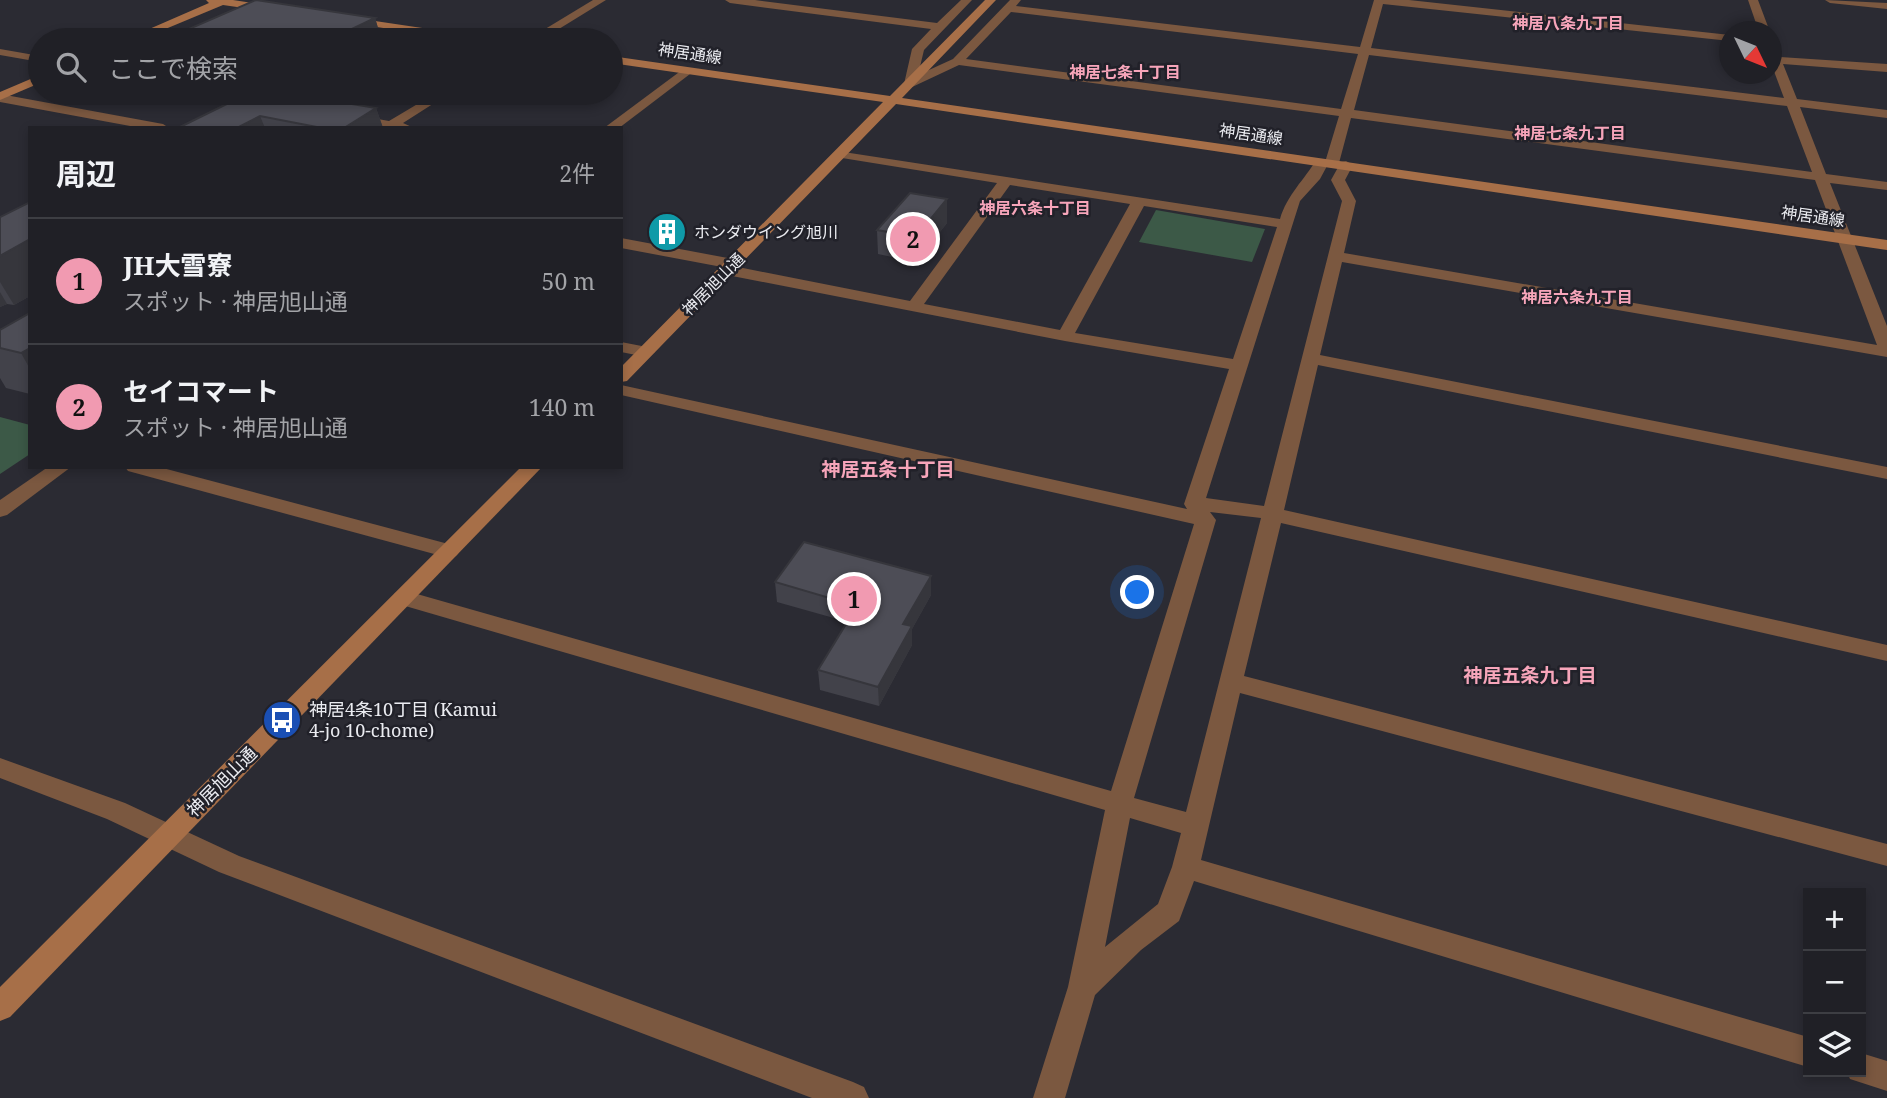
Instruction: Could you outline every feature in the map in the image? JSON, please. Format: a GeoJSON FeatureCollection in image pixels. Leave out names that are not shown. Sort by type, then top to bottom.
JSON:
{"type":"FeatureCollection","features":[{"type":"Feature","properties":{"kind":"street"},"geometry":{"type":"LineString","coordinates":[[157,28],[219,0],[287,11]]}},
{"type":"Feature","properties":{"kind":"street"},"geometry":{"type":"LineString","coordinates":[[553,28],[601,0]]}},
{"type":"Feature","properties":{"kind":"street"},"geometry":{"type":"LineString","coordinates":[[730,0],[939,27]]}},
{"type":"Feature","properties":{"kind":"street"},"geometry":{"type":"LineString","coordinates":[[910,85],[918,49],[967,0]]}},
{"type":"Feature","properties":{"kind":"street","name":"神居旭山通"},"geometry":{"type":"LineString","coordinates":[[623,375],[991,0]]}},
{"type":"Feature","properties":{"kind":"street"},"geometry":{"type":"LineString","coordinates":[[1083,987],[1131,941],[1169,912],[1186,867],[1349,201],[1333,163],[1379,0],[1719,37]]}},
{"type":"Feature","properties":{"kind":"street"},"geometry":{"type":"LineString","coordinates":[[1753,0],[1761,21]]}},
{"type":"Feature","properties":{"kind":"street"},"geometry":{"type":"LineString","coordinates":[[1830,0],[1887,6]]}},
{"type":"Feature","properties":{"kind":"street"},"geometry":{"type":"LineString","coordinates":[[910,85],[957,61],[1012,4],[1364,52],[1887,114]]}},
{"type":"Feature","properties":{"kind":"street"},"geometry":{"type":"LineString","coordinates":[[339,19],[401,28]]}},
{"type":"Feature","properties":{"kind":"street"},"geometry":{"type":"LineString","coordinates":[[0,52],[28,57]]}},
{"type":"Feature","properties":{"kind":"street"},"geometry":{"type":"LineString","coordinates":[[1782,57],[1887,68]]}},
{"type":"Feature","properties":{"kind":"street","name":"神居通線"},"geometry":{"type":"LineString","coordinates":[[623,61],[1887,245]]}},
{"type":"Feature","properties":{"kind":"street"},"geometry":{"type":"LineString","coordinates":[[957,61],[1887,186]]}},
{"type":"Feature","properties":{"kind":"street"},"geometry":{"type":"LineString","coordinates":[[613,126],[686,71]]}},
{"type":"Feature","properties":{"kind":"street"},"geometry":{"type":"LineString","coordinates":[[1336,256],[1887,350],[1880,314],[1819,177],[1782,78]]}},
{"type":"Feature","properties":{"kind":"street"},"geometry":{"type":"LineString","coordinates":[[0,97],[28,84]]}},
{"type":"Feature","properties":{"kind":"street"},"geometry":{"type":"LineString","coordinates":[[0,97],[28,102]]}},
{"type":"Feature","properties":{"kind":"street"},"geometry":{"type":"LineString","coordinates":[[42,105],[152,126]]}},
{"type":"Feature","properties":{"kind":"street"},"geometry":{"type":"LineString","coordinates":[[391,125],[424,105]]}},
{"type":"Feature","properties":{"kind":"street"},"geometry":{"type":"LineString","coordinates":[[336,116],[397,126]]}},
{"type":"Feature","properties":{"kind":"street"},"geometry":{"type":"LineString","coordinates":[[842,153],[1284,224]]}},
{"type":"Feature","properties":{"kind":"street"},"geometry":{"type":"LineString","coordinates":[[1049,1098],[1083,987],[1119,806],[1239,365],[1293,200],[1315,176],[1333,163]]}},
{"type":"Feature","properties":{"kind":"street"},"geometry":{"type":"LineString","coordinates":[[915,305],[1006,180]]}},
{"type":"Feature","properties":{"kind":"street"},"geometry":{"type":"LineString","coordinates":[[1065,335],[1139,201]]}},
{"type":"Feature","properties":{"kind":"street"},"geometry":{"type":"LineString","coordinates":[[623,243],[1065,335],[1239,365]]}},
{"type":"Feature","properties":{"kind":"street"},"geometry":{"type":"LineString","coordinates":[[623,347],[646,352]]}},
{"type":"Feature","properties":{"kind":"street"},"geometry":{"type":"LineString","coordinates":[[1311,358],[1887,473]]}},
{"type":"Feature","properties":{"kind":"street"},"geometry":{"type":"LineString","coordinates":[[623,390],[1200,512],[1235,507],[1272,514],[1887,653]]}},
{"type":"Feature","properties":{"kind":"street"},"geometry":{"type":"LineString","coordinates":[[0,510],[58,469]]}},
{"type":"Feature","properties":{"kind":"street"},"geometry":{"type":"LineString","coordinates":[[142,469],[449,551]]}},
{"type":"Feature","properties":{"kind":"street","name":"神居旭山通"},"geometry":{"type":"LineString","coordinates":[[0,1007],[530,469]]}},
{"type":"Feature","properties":{"kind":"street"},"geometry":{"type":"LineString","coordinates":[[403,598],[1196,826]]}},
{"type":"Feature","properties":{"kind":"street"},"geometry":{"type":"LineString","coordinates":[[1231,682],[1887,855]]}},
{"type":"Feature","properties":{"kind":"street"},"geometry":{"type":"LineString","coordinates":[[0,768],[116,811],[170,834],[229,864],[853,1098]]}},
{"type":"Feature","properties":{"kind":"street"},"geometry":{"type":"LineString","coordinates":[[1186,867],[1803,1051]]}},
{"type":"Feature","properties":{"kind":"street"},"geometry":{"type":"LineString","coordinates":[[1866,1070],[1887,1076]]}},
{"type":"Feature","properties":{"kind":"green space"},"geometry":{"type":"Polygon","coordinates":[[[1156,210],[1265,229],[1252,262],[1139,242],[1156,210]]]}},
{"type":"Feature","properties":{"kind":"green space"},"geometry":{"type":"Polygon","coordinates":[[[0,417],[28,424],[28,455],[0,474],[0,417]]]}},
{"type":"Feature","properties":{"kind":"building"},"geometry":{"type":"Polygon","coordinates":[[[256,0],[375,18],[354,28],[191,28],[256,0]]]}},
{"type":"Feature","properties":{"kind":"building"},"geometry":{"type":"Polygon","coordinates":[[[225,105],[358,105],[376,108],[347,126],[312,126],[260,116],[241,126],[182,126],[225,105]]]}},
{"type":"Feature","properties":{"kind":"building"},"geometry":{"type":"Polygon","coordinates":[[[910,193],[947,199],[916,237],[877,230],[910,193]]]}},
{"type":"Feature","properties":{"kind":"building"},"geometry":{"type":"Polygon","coordinates":[[[28,203],[28,240],[0,256],[0,217],[28,203]]]}},
{"type":"Feature","properties":{"kind":"building"},"geometry":{"type":"Polygon","coordinates":[[[28,314],[28,349],[21,353],[0,348],[0,330],[28,314]]]}},
{"type":"Feature","properties":{"kind":"building"},"geometry":{"type":"Polygon","coordinates":[[[804,542],[931,576],[903,624],[912,626],[878,687],[818,670],[857,606],[775,582],[804,542]]]}},
{"type":"Feature","properties":{"kind":"place","name":"ホンダウイング旭川"},"geometry":{"type":"Point","coordinates":[667,232]}},
{"type":"Feature","properties":{"kind":"place","name":"セイコマート"},"geometry":{"type":"Point","coordinates":[913,239]}},
{"type":"Feature","properties":{"kind":"place","name":"JH大雪寮"},"geometry":{"type":"Point","coordinates":[854,599]}},
{"type":"Feature","properties":{"kind":"place","name":"神居4条10丁目 (Kamui 4-jo 10-chome)"},"geometry":{"type":"Point","coordinates":[282,720]}},
{"type":"Feature","properties":{"kind":"district","name":"神居八条九丁目"},"geometry":{"type":"Point","coordinates":[1568,23]}},
{"type":"Feature","properties":{"kind":"district","name":"神居七条十丁目"},"geometry":{"type":"Point","coordinates":[1125,72]}},
{"type":"Feature","properties":{"kind":"district","name":"神居七条九丁目"},"geometry":{"type":"Point","coordinates":[1570,133]}},
{"type":"Feature","properties":{"kind":"district","name":"神居六条十丁目"},"geometry":{"type":"Point","coordinates":[1035,208]}},
{"type":"Feature","properties":{"kind":"district","name":"神居六条九丁目"},"geometry":{"type":"Point","coordinates":[1577,297]}},
{"type":"Feature","properties":{"kind":"district","name":"神居五条十丁目"},"geometry":{"type":"Point","coordinates":[888,469]}},
{"type":"Feature","properties":{"kind":"district","name":"神居五条九丁目"},"geometry":{"type":"Point","coordinates":[1530,675]}}]}
